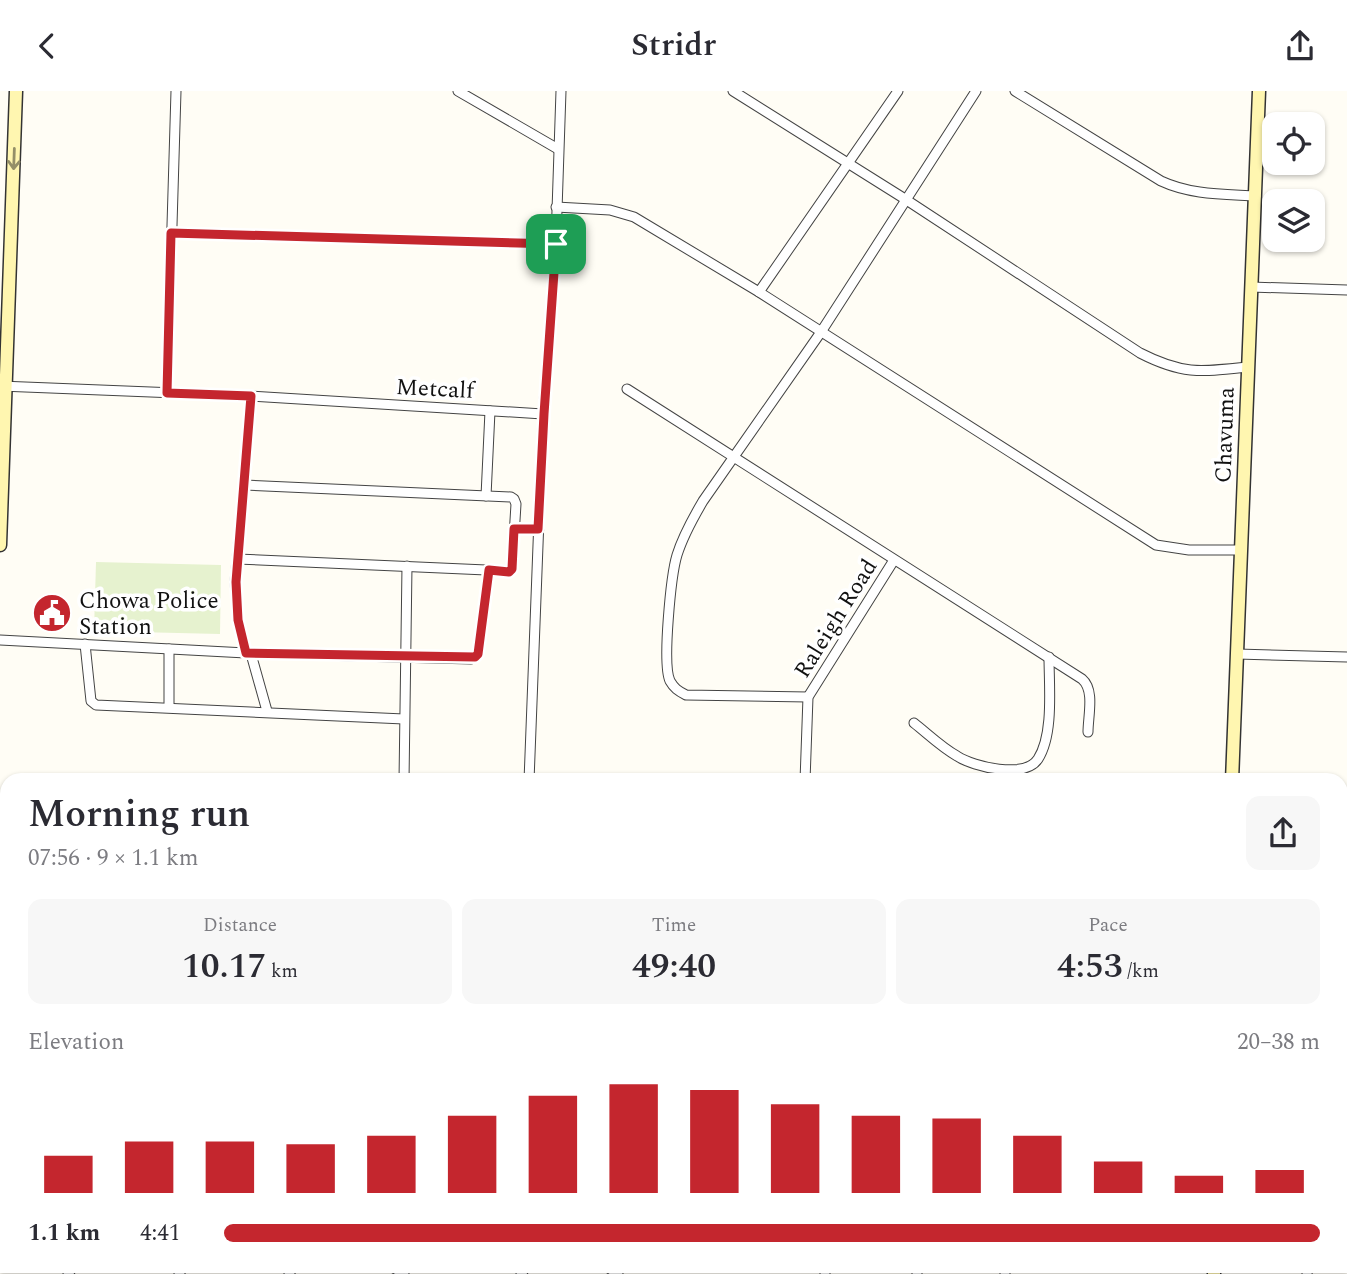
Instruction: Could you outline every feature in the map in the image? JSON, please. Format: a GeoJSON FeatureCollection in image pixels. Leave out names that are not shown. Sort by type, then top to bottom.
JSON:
{"type":"FeatureCollection","features":[{"type":"Feature","properties":{"kind":"street"},"geometry":{"type":"LineString","coordinates":[[0,545],[3,386],[16,91]]}},
{"type":"Feature","properties":{"kind":"street"},"geometry":{"type":"LineString","coordinates":[[167,393],[176,91]]}},
{"type":"Feature","properties":{"kind":"street"},"geometry":{"type":"LineString","coordinates":[[458,91],[558,149]]}},
{"type":"Feature","properties":{"kind":"street"},"geometry":{"type":"LineString","coordinates":[[529,773],[538,529],[556,244],[561,91]]}},
{"type":"Feature","properties":{"kind":"street"},"geometry":{"type":"LineString","coordinates":[[733,91],[905,199],[1140,353],[1161,364],[1187,371],[1248,367]]}},
{"type":"Feature","properties":{"kind":"street"},"geometry":{"type":"LineString","coordinates":[[759,292],[898,91]]}},
{"type":"Feature","properties":{"kind":"street"},"geometry":{"type":"LineString","coordinates":[[808,697],[686,695],[676,690],[667,673],[670,596],[677,557],[692,520],[821,332],[976,91]]}},
{"type":"Feature","properties":{"kind":"street"},"geometry":{"type":"LineString","coordinates":[[1015,91],[1176,188],[1255,196]]}},
{"type":"Feature","properties":{"kind":"street","name":"Chavuma"},"geometry":{"type":"LineString","coordinates":[[1232,773],[1259,91]]}},
{"type":"Feature","properties":{"kind":"street"},"geometry":{"type":"LineString","coordinates":[[556,207],[610,210],[634,217],[759,292],[1156,545],[1189,550],[1241,550]]}},
{"type":"Feature","properties":{"kind":"street"},"geometry":{"type":"LineString","coordinates":[[171,233],[556,244]]}},
{"type":"Feature","properties":{"kind":"street"},"geometry":{"type":"LineString","coordinates":[[1251,287],[1347,290]]}},
{"type":"Feature","properties":{"kind":"street","name":"Metcalf"},"geometry":{"type":"LineString","coordinates":[[3,386],[251,396],[544,414]]}},
{"type":"Feature","properties":{"kind":"street"},"geometry":{"type":"LineString","coordinates":[[627,389],[1087,683],[1088,732]]}},
{"type":"Feature","properties":{"kind":"street"},"geometry":{"type":"LineString","coordinates":[[251,396],[235,601],[248,654],[267,711]]}},
{"type":"Feature","properties":{"kind":"street"},"geometry":{"type":"LineString","coordinates":[[486,496],[490,411]]}},
{"type":"Feature","properties":{"kind":"street"},"geometry":{"type":"LineString","coordinates":[[237,559],[509,572],[512,569],[514,499],[245,485]]}},
{"type":"Feature","properties":{"kind":"street"},"geometry":{"type":"LineString","coordinates":[[514,529],[538,529]]}},
{"type":"Feature","properties":{"kind":"street","name":"Raleigh Road"},"geometry":{"type":"LineString","coordinates":[[805,773],[808,697],[894,561]]}},
{"type":"Feature","properties":{"kind":"street"},"geometry":{"type":"LineString","coordinates":[[404,773],[407,566]]}},
{"type":"Feature","properties":{"kind":"street"},"geometry":{"type":"LineString","coordinates":[[0,640],[248,654],[475,657],[483,630],[489,570]]}},
{"type":"Feature","properties":{"kind":"street"},"geometry":{"type":"LineString","coordinates":[[85,645],[93,703],[404,719]]}},
{"type":"Feature","properties":{"kind":"street"},"geometry":{"type":"LineString","coordinates":[[169,649],[169,707]]}},
{"type":"Feature","properties":{"kind":"street"},"geometry":{"type":"LineString","coordinates":[[1237,654],[1347,657]]}},
{"type":"Feature","properties":{"kind":"street"},"geometry":{"type":"LineString","coordinates":[[914,723],[947,749],[971,763],[1010,770],[1031,766],[1037,761],[1042,750],[1047,728],[1049,657]]}},
{"type":"Feature","properties":{"kind":"green space"},"geometry":{"type":"Polygon","coordinates":[[[96,562],[221,565],[220,634],[94,631],[96,562]]]}},
{"type":"Feature","properties":{"kind":"place","name":"Chowa Police Station"},"geometry":{"type":"Point","coordinates":[52,613]}},
{"type":"Feature","properties":{"kind":"route"},"geometry":{"type":"LineString","coordinates":[[171,233],[556,244],[538,529],[514,529],[512,569],[509,572],[489,570],[478,654],[471,659],[246,653],[235,601],[251,396],[167,393],[171,233]]}}]}
